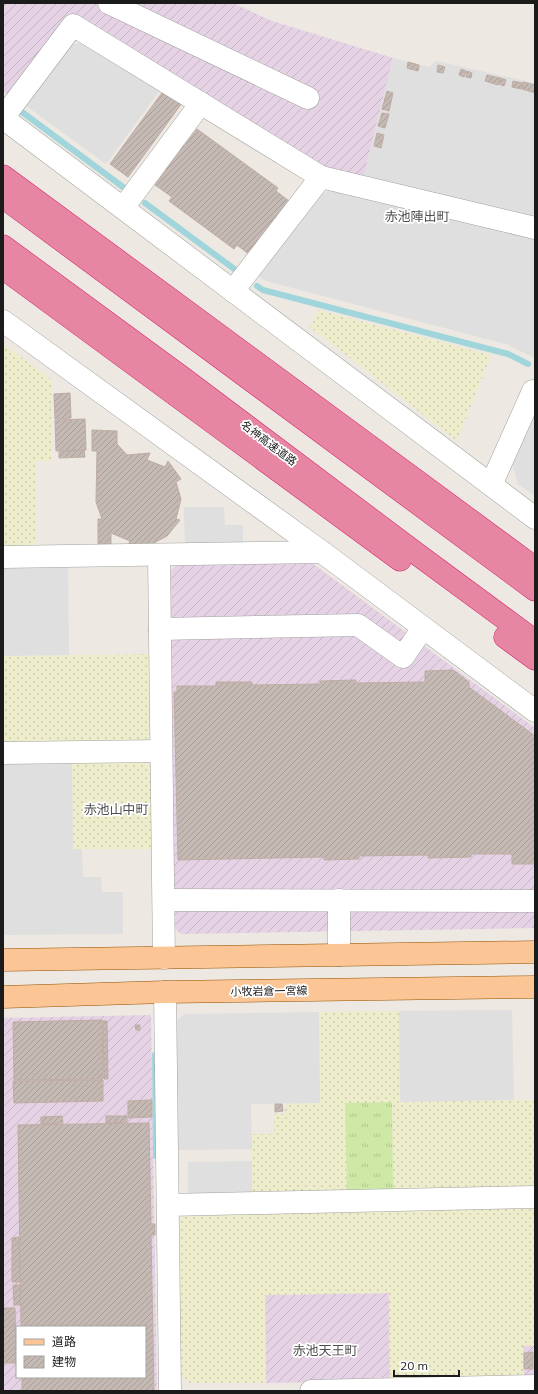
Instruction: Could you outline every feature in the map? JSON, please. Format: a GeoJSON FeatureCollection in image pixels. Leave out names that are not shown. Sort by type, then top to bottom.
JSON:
{"type":"FeatureCollection","features":[{"type":"Feature","properties":{"kind":"highway"},"geometry":{"type":"LineString","coordinates":[[3,176],[535,568]]}},
{"type":"Feature","properties":{"kind":"highway"},"geometry":{"type":"LineString","coordinates":[[3,197],[535,590]]}},
{"type":"Feature","properties":{"kind":"highway","name":"名神高速道路"},"geometry":{"type":"LineString","coordinates":[[3,246],[183,378],[535,641]]}},
{"type":"Feature","properties":{"kind":"highway"},"geometry":{"type":"LineString","coordinates":[[3,268],[535,659]]}},
{"type":"Feature","properties":{"kind":"main road"},"geometry":{"type":"LineString","coordinates":[[3,960],[535,952]]}},
{"type":"Feature","properties":{"kind":"main road","name":"小牧岩倉一宮線"},"geometry":{"type":"LineString","coordinates":[[3,997],[165,992],[535,987]]}},
{"type":"Feature","properties":{"kind":"street"},"geometry":{"type":"LineString","coordinates":[[109,3],[308,98]]}},
{"type":"Feature","properties":{"kind":"street"},"geometry":{"type":"LineString","coordinates":[[535,228],[321,177],[73,25],[3,118],[535,518]]}},
{"type":"Feature","properties":{"kind":"street"},"geometry":{"type":"LineString","coordinates":[[123,208],[201,103]]}},
{"type":"Feature","properties":{"kind":"street"},"geometry":{"type":"LineString","coordinates":[[233,291],[321,177]]}},
{"type":"Feature","properties":{"kind":"street"},"geometry":{"type":"LineString","coordinates":[[3,321],[322,552],[535,711]]}},
{"type":"Feature","properties":{"kind":"street"},"geometry":{"type":"LineString","coordinates":[[491,484],[533,391],[535,391]]}},
{"type":"Feature","properties":{"kind":"street"},"geometry":{"type":"LineString","coordinates":[[3,557],[322,552]]}},
{"type":"Feature","properties":{"kind":"street"},"geometry":{"type":"LineString","coordinates":[[159,555],[164,958]]}},
{"type":"Feature","properties":{"kind":"street"},"geometry":{"type":"LineString","coordinates":[[160,629],[358,625],[403,657],[423,628]]}},
{"type":"Feature","properties":{"kind":"street"},"geometry":{"type":"LineString","coordinates":[[3,753],[161,751]]}},
{"type":"Feature","properties":{"kind":"street"},"geometry":{"type":"LineString","coordinates":[[164,900],[535,901]]}},
{"type":"Feature","properties":{"kind":"street"},"geometry":{"type":"LineString","coordinates":[[339,900],[339,955]]}},
{"type":"Feature","properties":{"kind":"street"},"geometry":{"type":"LineString","coordinates":[[165,992],[170,1391]]}},
{"type":"Feature","properties":{"kind":"street"},"geometry":{"type":"LineString","coordinates":[[168,1204],[535,1197]]}},
{"type":"Feature","properties":{"kind":"street"},"geometry":{"type":"LineString","coordinates":[[312,1391],[535,1386]]}},
{"type":"Feature","properties":{"kind":"shaded area"},"geometry":{"type":"Polygon","coordinates":[[[3,3],[233,3],[272,21],[393,58],[363,179],[334,172],[69,13],[9,95],[3,91],[3,3]]]}},
{"type":"Feature","properties":{"kind":"shaded area"},"geometry":{"type":"Polygon","coordinates":[[[83,42],[161,89],[106,164],[25,105],[69,45],[83,42]]]}},
{"type":"Feature","properties":{"kind":"shaded area"},"geometry":{"type":"Polygon","coordinates":[[[393,58],[429,67],[436,61],[535,83],[535,213],[527,219],[363,179],[393,58]]]}},
{"type":"Feature","properties":{"kind":"shaded area"},"geometry":{"type":"Polygon","coordinates":[[[332,190],[535,236],[534,358],[509,345],[266,281],[257,275],[318,195],[332,190]]]}},
{"type":"Feature","properties":{"kind":"shaded area"},"geometry":{"type":"Polygon","coordinates":[[[535,407],[535,496],[518,484],[512,464],[535,407]]]}},
{"type":"Feature","properties":{"kind":"shaded area"},"geometry":{"type":"Polygon","coordinates":[[[184,507],[224,507],[225,525],[243,525],[243,546],[185,547],[184,507]]]}},
{"type":"Feature","properties":{"kind":"shaded area"},"geometry":{"type":"Polygon","coordinates":[[[312,563],[535,728],[535,928],[181,934],[173,927],[166,575],[177,564],[312,563]]]}},
{"type":"Feature","properties":{"kind":"shaded area"},"geometry":{"type":"Polygon","coordinates":[[[68,567],[69,655],[3,656],[3,568],[68,567]]]}},
{"type":"Feature","properties":{"kind":"shaded area"},"geometry":{"type":"Polygon","coordinates":[[[3,761],[72,761],[73,849],[82,849],[83,877],[101,877],[102,892],[123,892],[123,934],[3,935],[3,761]]]}},
{"type":"Feature","properties":{"kind":"shaded area"},"geometry":{"type":"Polygon","coordinates":[[[512,1010],[514,1100],[400,1102],[399,1011],[512,1010]]]}},
{"type":"Feature","properties":{"kind":"shaded area"},"geometry":{"type":"Polygon","coordinates":[[[319,1012],[320,1103],[251,1104],[252,1149],[176,1150],[174,1024],[184,1014],[319,1012]]]}},
{"type":"Feature","properties":{"kind":"shaded area"},"geometry":{"type":"Polygon","coordinates":[[[151,1015],[157,1391],[3,1391],[3,1018],[151,1015]]]}},
{"type":"Feature","properties":{"kind":"shaded area"},"geometry":{"type":"Polygon","coordinates":[[[252,1161],[252,1193],[188,1194],[188,1162],[252,1161]]]}},
{"type":"Feature","properties":{"kind":"shaded area"},"geometry":{"type":"Polygon","coordinates":[[[389,1293],[390,1381],[266,1383],[265,1295],[389,1293]]]}},
{"type":"Feature","properties":{"kind":"shaded area"},"geometry":{"type":"Polygon","coordinates":[[[523,1346],[535,1346],[535,1379],[524,1379],[523,1346]]]}},
{"type":"Feature","properties":{"kind":"green space"},"geometry":{"type":"Polygon","coordinates":[[[318,310],[491,355],[457,441],[310,327],[318,310]]]}},
{"type":"Feature","properties":{"kind":"green space"},"geometry":{"type":"Polygon","coordinates":[[[3,344],[51,379],[52,461],[35,461],[36,550],[3,550],[3,344]]]}},
{"type":"Feature","properties":{"kind":"green space"},"geometry":{"type":"Polygon","coordinates":[[[151,654],[153,732],[143,742],[3,744],[3,656],[151,654]]]}},
{"type":"Feature","properties":{"kind":"green space"},"geometry":{"type":"Polygon","coordinates":[[[144,760],[152,768],[154,849],[73,849],[72,761],[144,760]]]}},
{"type":"Feature","properties":{"kind":"green space"},"geometry":{"type":"Polygon","coordinates":[[[399,1011],[400,1102],[535,1100],[535,1189],[393,1191],[392,1103],[347,1191],[252,1193],[251,1134],[274,1134],[274,1114],[285,1114],[285,1103],[320,1103],[319,1012],[399,1011]]]}},
{"type":"Feature","properties":{"kind":"green space"},"geometry":{"type":"Polygon","coordinates":[[[392,1102],[393,1191],[347,1191],[345,1103],[392,1102]]]}},
{"type":"Feature","properties":{"kind":"green space"},"geometry":{"type":"Polygon","coordinates":[[[535,1207],[535,1346],[523,1346],[524,1379],[390,1381],[389,1293],[265,1295],[266,1383],[190,1383],[181,1375],[178,1222],[187,1212],[535,1207]]]}},
{"type":"Feature","properties":{"kind":"building"},"geometry":{"type":"Polygon","coordinates":[[[408,62],[419,65],[418,71],[407,68],[408,62]]]}},
{"type":"Feature","properties":{"kind":"building"},"geometry":{"type":"Polygon","coordinates":[[[438,65],[445,67],[443,73],[437,72],[438,65]]]}},
{"type":"Feature","properties":{"kind":"building"},"geometry":{"type":"Polygon","coordinates":[[[461,69],[466,71],[464,77],[459,75],[461,69]]]}},
{"type":"Feature","properties":{"kind":"building"},"geometry":{"type":"Polygon","coordinates":[[[467,71],[472,73],[471,78],[466,77],[467,71]]]}},
{"type":"Feature","properties":{"kind":"building"},"geometry":{"type":"Polygon","coordinates":[[[487,75],[500,78],[498,85],[485,81],[487,75]]]}},
{"type":"Feature","properties":{"kind":"building"},"geometry":{"type":"Polygon","coordinates":[[[500,78],[506,80],[504,86],[499,84],[500,78]]]}},
{"type":"Feature","properties":{"kind":"building"},"geometry":{"type":"Polygon","coordinates":[[[513,81],[522,83],[521,89],[512,87],[513,81]]]}},
{"type":"Feature","properties":{"kind":"building"},"geometry":{"type":"Polygon","coordinates":[[[523,82],[535,85],[535,93],[522,89],[523,82]]]}},
{"type":"Feature","properties":{"kind":"building"},"geometry":{"type":"Polygon","coordinates":[[[164,90],[182,103],[128,177],[110,164],[164,90]]]}},
{"type":"Feature","properties":{"kind":"building"},"geometry":{"type":"Polygon","coordinates":[[[387,91],[393,93],[389,111],[382,109],[387,91]]]}},
{"type":"Feature","properties":{"kind":"building"},"geometry":{"type":"Polygon","coordinates":[[[382,113],[389,114],[385,128],[378,126],[382,113]]]}},
{"type":"Feature","properties":{"kind":"building"},"geometry":{"type":"Polygon","coordinates":[[[197,129],[278,188],[276,191],[289,201],[250,255],[237,245],[234,249],[169,201],[172,197],[155,185],[167,169],[163,167],[180,143],[184,146],[197,129]]]}},
{"type":"Feature","properties":{"kind":"building"},"geometry":{"type":"Polygon","coordinates":[[[377,133],[384,135],[381,148],[374,146],[377,133]]]}},
{"type":"Feature","properties":{"kind":"building"},"geometry":{"type":"Polygon","coordinates":[[[70,393],[71,418],[55,419],[54,394],[70,393]]]}},
{"type":"Feature","properties":{"kind":"building"},"geometry":{"type":"Polygon","coordinates":[[[85,419],[86,450],[56,451],[55,420],[85,419]]]}},
{"type":"Feature","properties":{"kind":"building"},"geometry":{"type":"Polygon","coordinates":[[[92,430],[117,431],[117,444],[127,455],[150,453],[147,460],[165,467],[168,461],[181,479],[176,482],[181,499],[176,519],[180,520],[167,536],[150,545],[128,546],[130,541],[111,533],[111,544],[98,544],[98,519],[102,519],[96,502],[97,451],[92,451],[92,430]]]}},
{"type":"Feature","properties":{"kind":"building"},"geometry":{"type":"Polygon","coordinates":[[[84,450],[85,457],[59,458],[59,452],[84,450]]]}},
{"type":"Feature","properties":{"kind":"building"},"geometry":{"type":"Polygon","coordinates":[[[453,670],[469,682],[469,687],[535,736],[535,864],[512,864],[512,854],[471,854],[471,857],[428,858],[428,855],[359,856],[359,859],[324,860],[324,857],[178,860],[174,692],[177,692],[177,686],[216,686],[216,682],[252,682],[252,685],[320,684],[320,681],[356,680],[356,683],[425,682],[425,671],[453,670]]]}},
{"type":"Feature","properties":{"kind":"building"},"geometry":{"type":"Polygon","coordinates":[[[102,1020],[103,1079],[14,1080],[13,1022],[102,1020]]]}},
{"type":"Feature","properties":{"kind":"building"},"geometry":{"type":"Polygon","coordinates":[[[103,1021],[107,1021],[108,1079],[104,1079],[103,1021]]]}},
{"type":"Feature","properties":{"kind":"building"},"geometry":{"type":"Polygon","coordinates":[[[135,1025],[140,1025],[140,1030],[136,1030],[135,1025]]]}},
{"type":"Feature","properties":{"kind":"building"},"geometry":{"type":"Polygon","coordinates":[[[103,1080],[103,1101],[14,1103],[13,1081],[103,1080]]]}},
{"type":"Feature","properties":{"kind":"building"},"geometry":{"type":"Polygon","coordinates":[[[152,1100],[152,1117],[128,1118],[128,1101],[152,1100]]]}},
{"type":"Feature","properties":{"kind":"building"},"geometry":{"type":"Polygon","coordinates":[[[275,1104],[282,1104],[283,1111],[275,1112],[275,1104]]]}},
{"type":"Feature","properties":{"kind":"building"},"geometry":{"type":"Polygon","coordinates":[[[62,1116],[63,1123],[41,1124],[41,1117],[62,1116]]]}},
{"type":"Feature","properties":{"kind":"building"},"geometry":{"type":"Polygon","coordinates":[[[106,1116],[127,1116],[127,1122],[106,1123],[106,1116]]]}},
{"type":"Feature","properties":{"kind":"building"},"geometry":{"type":"Polygon","coordinates":[[[149,1123],[151,1224],[155,1224],[155,1235],[151,1235],[154,1391],[22,1391],[22,1378],[146,1378],[146,1326],[21,1326],[18,1125],[149,1123]]]}},
{"type":"Feature","properties":{"kind":"building"},"geometry":{"type":"Polygon","coordinates":[[[19,1237],[20,1282],[12,1282],[12,1238],[19,1237]]]}},
{"type":"Feature","properties":{"kind":"building"},"geometry":{"type":"Polygon","coordinates":[[[13,1285],[20,1285],[20,1305],[14,1305],[13,1285]]]}},
{"type":"Feature","properties":{"kind":"building"},"geometry":{"type":"Polygon","coordinates":[[[3,1308],[15,1308],[16,1363],[3,1363],[3,1308]]]}},
{"type":"Feature","properties":{"kind":"building"},"geometry":{"type":"Polygon","coordinates":[[[533,1352],[533,1369],[524,1369],[524,1353],[533,1352]]]}},
{"type":"Feature","properties":{"kind":"waterway"},"geometry":{"type":"LineString","coordinates":[[22,112],[123,187]]}},
{"type":"Feature","properties":{"kind":"waterway"},"geometry":{"type":"LineString","coordinates":[[145,203],[237,271]]}},
{"type":"Feature","properties":{"kind":"waterway"},"geometry":{"type":"LineString","coordinates":[[257,286],[263,290],[508,354],[528,364]]}},
{"type":"Feature","properties":{"kind":"waterway"},"geometry":{"type":"LineString","coordinates":[[155,1055],[156,1156]]}},
{"type":"Feature","properties":{"kind":"district","name":"赤池陣出町"},"geometry":{"type":"Point","coordinates":[417,216]}},
{"type":"Feature","properties":{"kind":"district","name":"赤池山中町"},"geometry":{"type":"Point","coordinates":[116,809]}},
{"type":"Feature","properties":{"kind":"district","name":"赤池天王町"},"geometry":{"type":"Point","coordinates":[325,1350]}}]}
